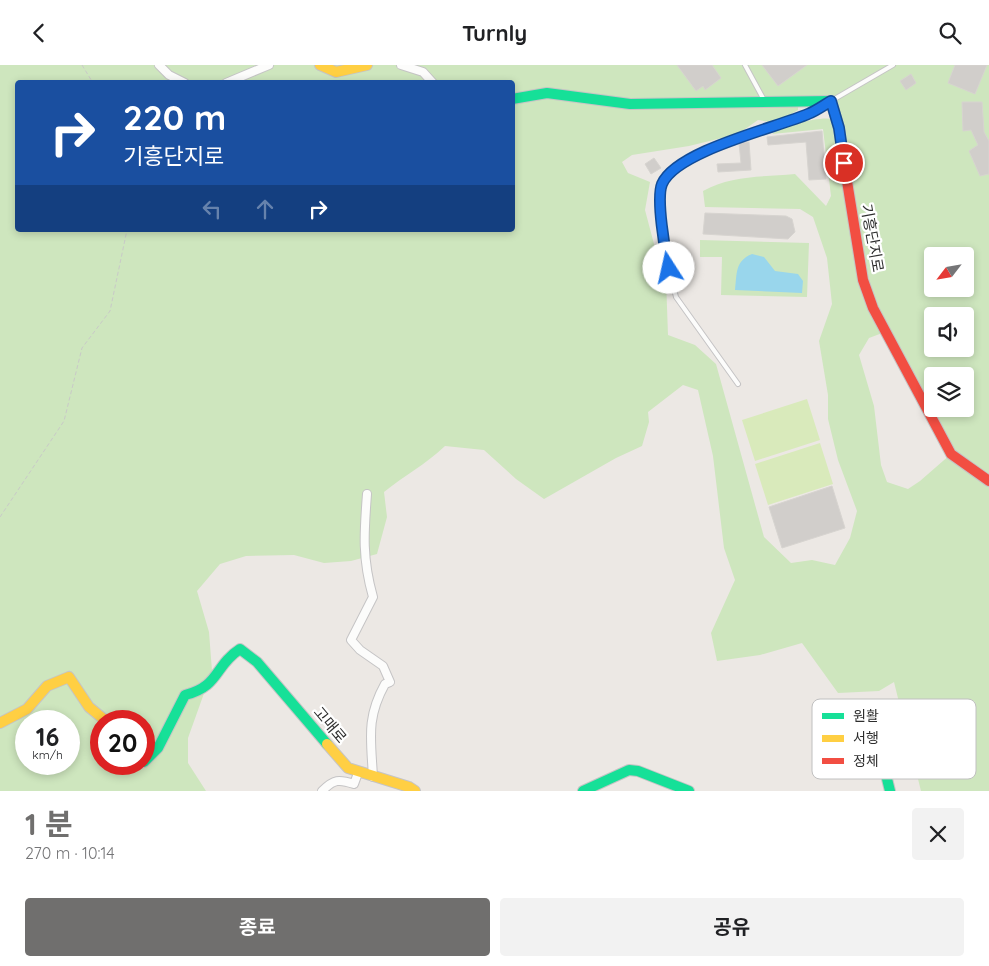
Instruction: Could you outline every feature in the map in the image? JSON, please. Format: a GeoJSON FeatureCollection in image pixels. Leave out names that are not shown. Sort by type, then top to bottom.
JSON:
{"type":"FeatureCollection","features":[{"type":"Feature","properties":{"kind":"street"},"geometry":{"type":"LineString","coordinates":[[159,65],[169,75],[179,80]]}},
{"type":"Feature","properties":{"kind":"street"},"geometry":{"type":"LineString","coordinates":[[233,80],[269,65]]}},
{"type":"Feature","properties":{"kind":"street"},"geometry":{"type":"LineString","coordinates":[[320,65],[336,73],[367,65]]}},
{"type":"Feature","properties":{"kind":"street"},"geometry":{"type":"LineString","coordinates":[[401,65],[423,72],[431,80]]}},
{"type":"Feature","properties":{"kind":"street"},"geometry":{"type":"LineString","coordinates":[[515,98],[547,93],[630,103],[831,101]]}},
{"type":"Feature","properties":{"kind":"street","name":"기흥단지로"},"geometry":{"type":"LineString","coordinates":[[831,101],[839,128],[863,280],[872,308],[951,454],[989,481]]}},
{"type":"Feature","properties":{"kind":"street"},"geometry":{"type":"LineString","coordinates":[[367,494],[364,538],[365,569],[372,597],[351,640],[360,650],[383,666],[390,683],[385,684],[370,719],[373,777]]}},
{"type":"Feature","properties":{"kind":"street","name":"고매로"},"geometry":{"type":"LineString","coordinates":[[155,752],[185,695],[197,693],[210,687],[230,654],[240,649],[258,662],[348,768],[358,773],[409,787],[415,791]]}},
{"type":"Feature","properties":{"kind":"street"},"geometry":{"type":"LineString","coordinates":[[0,723],[10,715],[26,710],[51,682],[69,677],[80,691],[83,702],[93,710]]}},
{"type":"Feature","properties":{"kind":"street"},"geometry":{"type":"LineString","coordinates":[[583,791],[629,770],[689,791]]}},
{"type":"Feature","properties":{"kind":"street"},"geometry":{"type":"LineString","coordinates":[[322,791],[331,782],[339,779],[354,784],[358,773]]}},
{"type":"Feature","properties":{"kind":"lane"},"geometry":{"type":"LineString","coordinates":[[746,65],[765,102]]}},
{"type":"Feature","properties":{"kind":"lane"},"geometry":{"type":"LineString","coordinates":[[738,384],[676,297],[665,254],[660,205],[662,185],[675,168],[697,156],[759,130],[808,114],[893,65]]}},
{"type":"Feature","properties":{"kind":"path"},"geometry":{"type":"LineString","coordinates":[[82,65],[91,80]]}},
{"type":"Feature","properties":{"kind":"path"},"geometry":{"type":"LineString","coordinates":[[0,517],[64,421],[82,348],[110,311],[127,232]]}},
{"type":"Feature","properties":{"kind":"green space"},"geometry":{"type":"Polygon","coordinates":[[[0,65],[989,65],[989,791],[921,791],[918,779],[976,779],[976,699],[898,699],[894,682],[879,691],[838,693],[802,643],[760,655],[717,661],[711,633],[735,580],[724,548],[713,456],[698,390],[683,385],[648,412],[649,422],[642,446],[616,458],[544,499],[516,479],[484,450],[445,446],[384,492],[387,517],[377,554],[351,561],[324,563],[294,555],[246,556],[220,564],[197,591],[209,632],[212,671],[188,738],[188,763],[206,791],[0,791],[0,65]],[[831,101],[798,102],[798,110],[776,123],[758,120],[738,134],[689,146],[632,155],[622,162],[628,173],[650,182],[645,210],[666,279],[668,335],[695,345],[716,364],[764,537],[791,563],[812,560],[835,565],[850,538],[857,511],[838,460],[828,419],[828,395],[819,341],[832,304],[827,258],[813,217],[800,209],[705,207],[703,191],[736,179],[795,174],[826,206],[831,196],[823,129],[772,134],[801,122],[826,118],[832,119],[831,101]]]}},
{"type":"Feature","properties":{"kind":"green space"},"geometry":{"type":"Polygon","coordinates":[[[700,240],[809,243],[807,297],[721,295],[722,257],[700,257],[700,240]]]}},
{"type":"Feature","properties":{"kind":"green space"},"geometry":{"type":"Polygon","coordinates":[[[807,399],[820,440],[755,461],[742,420],[807,399]]]}},
{"type":"Feature","properties":{"kind":"green space"},"geometry":{"type":"Polygon","coordinates":[[[820,443],[833,484],[768,505],[755,464],[820,443]]]}},
{"type":"Feature","properties":{"kind":"water"},"geometry":{"type":"Polygon","coordinates":[[[752,254],[764,257],[775,271],[798,274],[803,281],[802,293],[735,290],[738,268],[742,260],[752,254]]]}},
{"type":"Feature","properties":{"kind":"building"},"geometry":{"type":"Polygon","coordinates":[[[677,65],[712,65],[721,78],[705,90],[703,86],[696,91],[677,65]]]}},
{"type":"Feature","properties":{"kind":"building"},"geometry":{"type":"Polygon","coordinates":[[[762,65],[807,65],[778,86],[762,65]]]}},
{"type":"Feature","properties":{"kind":"building"},"geometry":{"type":"Polygon","coordinates":[[[955,65],[987,65],[975,94],[948,83],[955,65]]]}},
{"type":"Feature","properties":{"kind":"building"},"geometry":{"type":"Polygon","coordinates":[[[911,74],[916,83],[906,90],[900,81],[911,74]]]}},
{"type":"Feature","properties":{"kind":"building"},"geometry":{"type":"Polygon","coordinates":[[[962,102],[982,102],[984,132],[989,141],[989,174],[980,176],[969,151],[978,145],[971,130],[963,131],[962,102]]]}},
{"type":"Feature","properties":{"kind":"building"},"geometry":{"type":"Polygon","coordinates":[[[822,131],[826,179],[809,180],[806,142],[768,145],[767,137],[822,131]]]}},
{"type":"Feature","properties":{"kind":"building"},"geometry":{"type":"Polygon","coordinates":[[[749,142],[751,170],[718,172],[717,164],[741,163],[739,143],[749,142]]]}},
{"type":"Feature","properties":{"kind":"building"},"geometry":{"type":"Polygon","coordinates":[[[654,158],[661,168],[651,174],[645,164],[654,158]]]}},
{"type":"Feature","properties":{"kind":"building"},"geometry":{"type":"Polygon","coordinates":[[[705,213],[786,216],[792,219],[795,232],[788,239],[703,234],[705,213]]]}},
{"type":"Feature","properties":{"kind":"building"},"geometry":{"type":"Polygon","coordinates":[[[832,486],[845,528],[782,548],[769,507],[832,486]]]}},
{"type":"Feature","properties":{"kind":"traffic: fast"},"geometry":{"type":"LineString","coordinates":[[515,98],[547,93],[630,104],[831,101],[839,128],[846,175]]}},
{"type":"Feature","properties":{"kind":"traffic: fast"},"geometry":{"type":"LineString","coordinates":[[155,751],[185,695],[196,691],[211,681],[225,662],[240,649],[257,662],[327,744]]}},
{"type":"Feature","properties":{"kind":"traffic: fast"},"geometry":{"type":"LineString","coordinates":[[583,791],[629,770],[638,771],[689,791]]}},
{"type":"Feature","properties":{"kind":"traffic: fast"},"geometry":{"type":"LineString","coordinates":[[887,779],[890,791]]}},
{"type":"Feature","properties":{"kind":"traffic: slow"},"geometry":{"type":"LineString","coordinates":[[320,65],[336,72],[367,65]]}},
{"type":"Feature","properties":{"kind":"traffic: slow"},"geometry":{"type":"LineString","coordinates":[[0,723],[27,709],[47,686],[69,677],[93,710]]}},
{"type":"Feature","properties":{"kind":"traffic: slow"},"geometry":{"type":"LineString","coordinates":[[327,744],[348,768],[409,787],[415,791]]}},
{"type":"Feature","properties":{"kind":"traffic: jam"},"geometry":{"type":"LineString","coordinates":[[846,175],[863,280],[873,308],[951,454],[989,481]]}},
{"type":"Feature","properties":{"kind":"route"},"geometry":{"type":"LineString","coordinates":[[669,268],[665,254],[660,205],[662,185],[675,168],[697,156],[759,130],[808,114],[831,101],[839,128],[844,163]]}}]}
